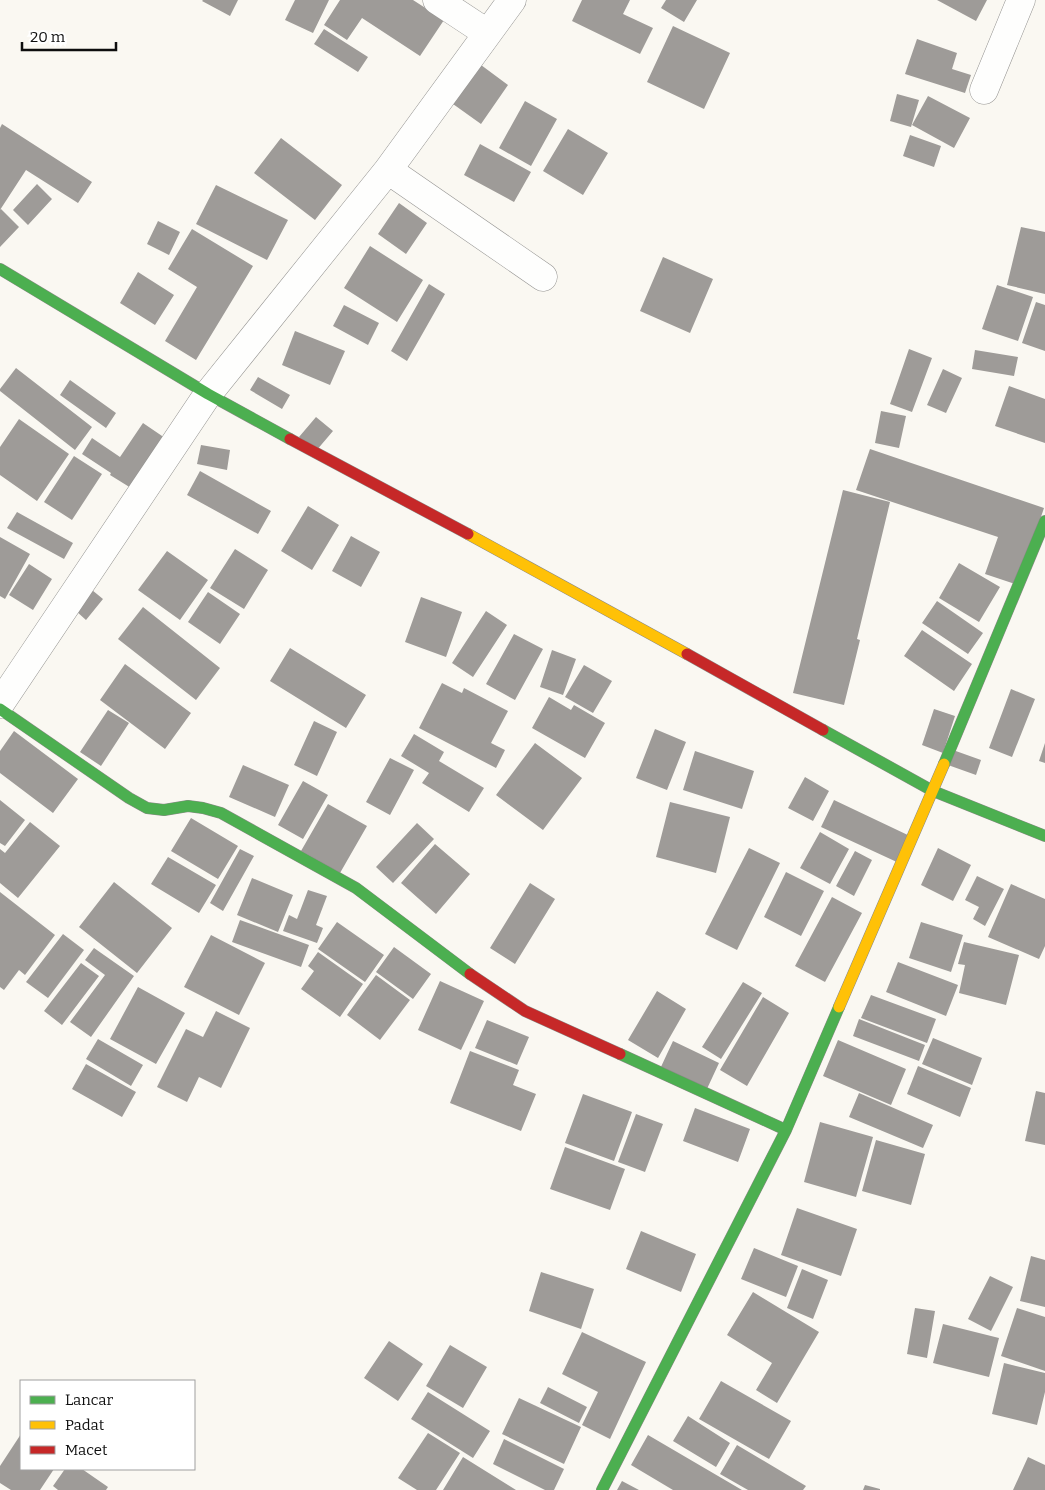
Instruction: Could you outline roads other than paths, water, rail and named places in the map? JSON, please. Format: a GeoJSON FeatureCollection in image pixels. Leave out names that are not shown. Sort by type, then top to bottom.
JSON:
{"type":"FeatureCollection","features":[{"type":"Feature","properties":{"kind":"street"},"geometry":{"type":"LineString","coordinates":[[437,0],[487,33]]}},
{"type":"Feature","properties":{"kind":"street"},"geometry":{"type":"LineString","coordinates":[[0,704],[208,394],[388,170],[512,0]]}},
{"type":"Feature","properties":{"kind":"street"},"geometry":{"type":"LineString","coordinates":[[984,90],[1021,0]]}},
{"type":"Feature","properties":{"kind":"street"},"geometry":{"type":"LineString","coordinates":[[388,170],[543,277]]}},
{"type":"Feature","properties":{"kind":"street"},"geometry":{"type":"LineString","coordinates":[[0,269],[208,394],[599,606],[933,791],[1045,836]]}},
{"type":"Feature","properties":{"kind":"street"},"geometry":{"type":"LineString","coordinates":[[602,1490],[786,1130],[933,791],[1045,521]]}},
{"type":"Feature","properties":{"kind":"street"},"geometry":{"type":"LineString","coordinates":[[0,709],[129,798],[147,808],[164,810],[188,806],[221,813],[356,888],[488,987],[525,1011],[786,1130]]}}]}
